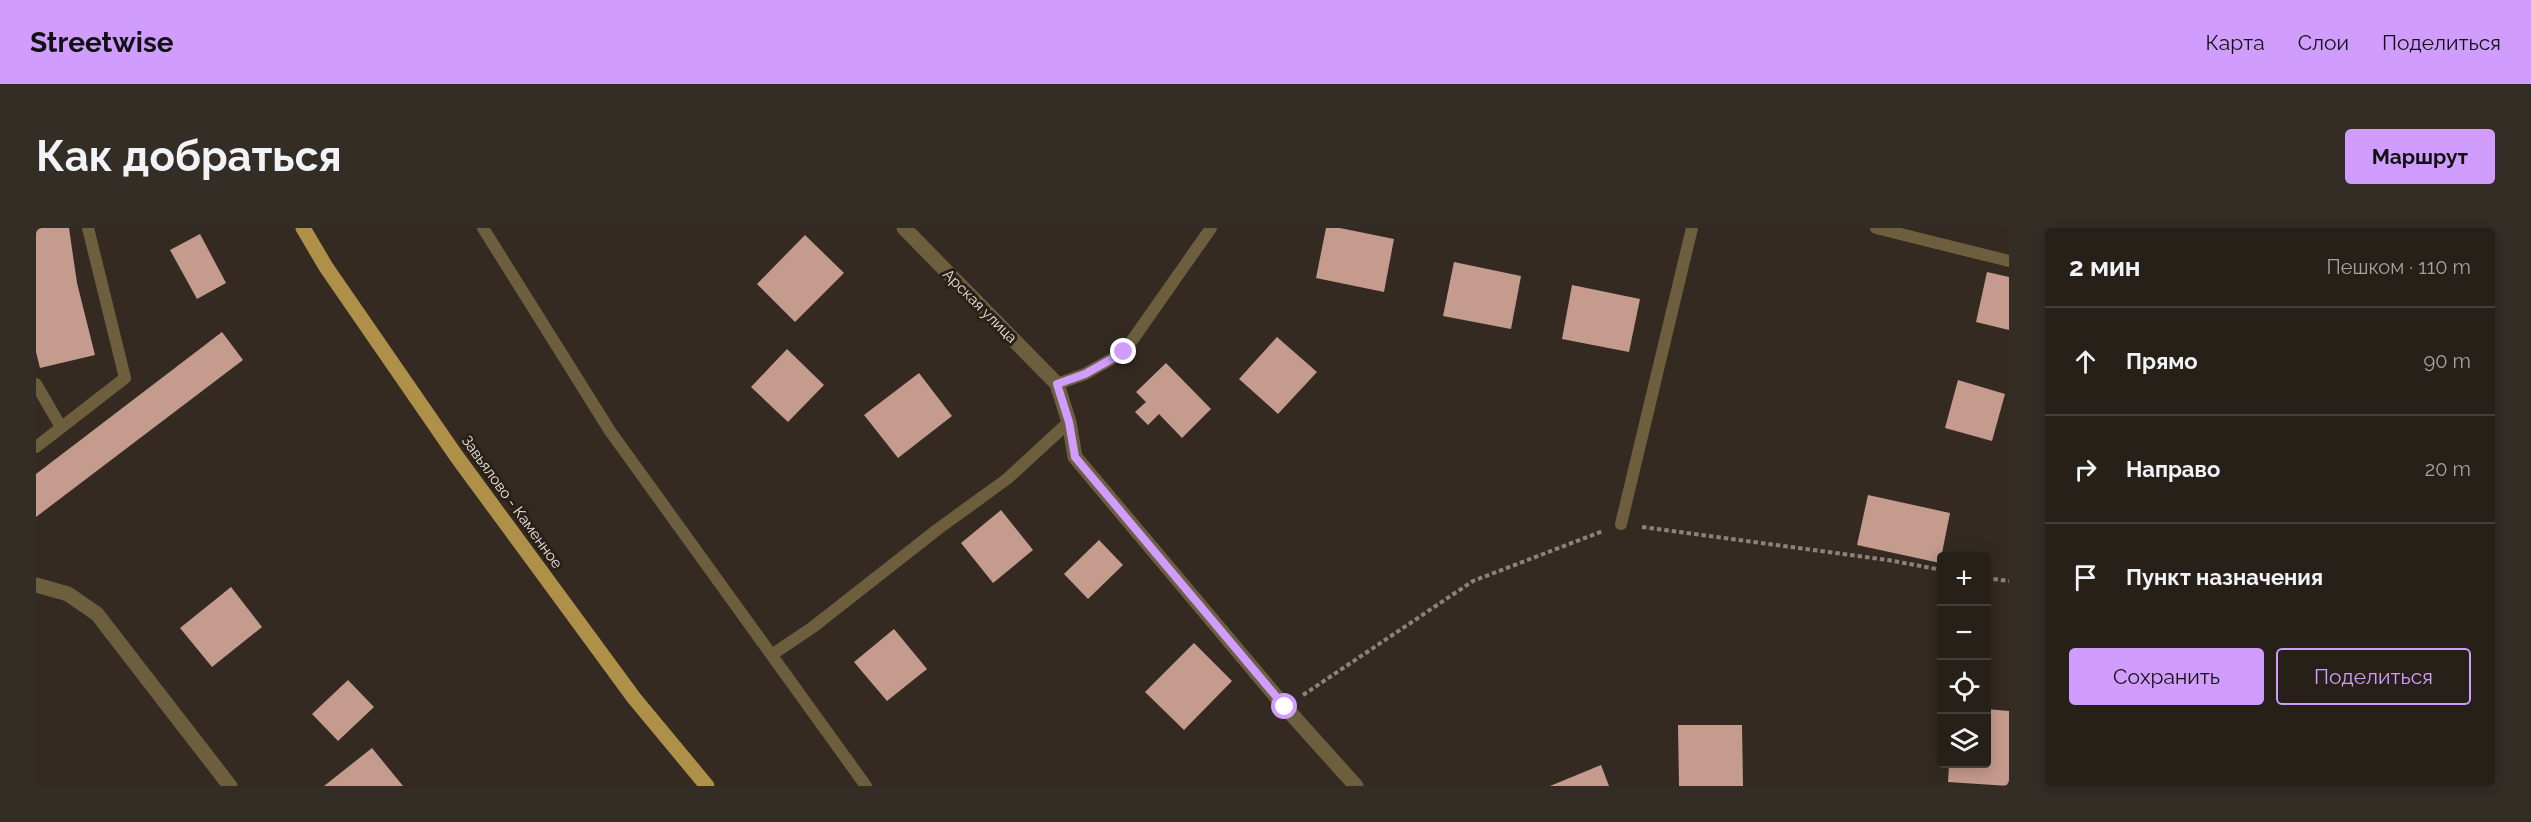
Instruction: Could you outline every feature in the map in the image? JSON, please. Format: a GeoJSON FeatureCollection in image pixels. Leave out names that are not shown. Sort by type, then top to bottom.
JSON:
{"type":"FeatureCollection","features":[{"type":"Feature","properties":{"kind":"main road","name":"Завьялово - Каменное"},"geometry":{"type":"LineString","coordinates":[[303,228],[327,267],[457,457],[634,698],[707,786]]}},
{"type":"Feature","properties":{"kind":"street","name":"Арская улица"},"geometry":{"type":"LineString","coordinates":[[904,228],[1057,384]]}},
{"type":"Feature","properties":{"kind":"street"},"geometry":{"type":"LineString","coordinates":[[1057,384],[1069,422],[1075,457],[1285,707],[1356,786]]}},
{"type":"Feature","properties":{"kind":"street"},"geometry":{"type":"LineString","coordinates":[[36,585],[68,594],[97,614],[230,786]]}},
{"type":"Feature","properties":{"kind":"lane"},"geometry":{"type":"LineString","coordinates":[[36,447],[125,378],[88,228]]}},
{"type":"Feature","properties":{"kind":"lane"},"geometry":{"type":"LineString","coordinates":[[483,228],[610,431],[866,786]]}},
{"type":"Feature","properties":{"kind":"lane"},"geometry":{"type":"LineString","coordinates":[[1057,384],[1085,374],[1124,352],[1211,228]]}},
{"type":"Feature","properties":{"kind":"lane"},"geometry":{"type":"LineString","coordinates":[[1621,524],[1692,228]]}},
{"type":"Feature","properties":{"kind":"lane"},"geometry":{"type":"LineString","coordinates":[[1876,228],[2009,261]]}},
{"type":"Feature","properties":{"kind":"lane"},"geometry":{"type":"LineString","coordinates":[[36,384],[62,427]]}},
{"type":"Feature","properties":{"kind":"lane"},"geometry":{"type":"LineString","coordinates":[[772,654],[813,627],[938,529],[1007,479],[1069,422]]}},
{"type":"Feature","properties":{"kind":"path"},"geometry":{"type":"LineString","coordinates":[[1285,707],[1473,581],[1621,524],[1937,569]]}},
{"type":"Feature","properties":{"kind":"path"},"geometry":{"type":"LineString","coordinates":[[1991,579],[2009,581]]}},
{"type":"Feature","properties":{"kind":"building"},"geometry":{"type":"Polygon","coordinates":[[[36,228],[69,228],[77,283],[95,355],[40,368],[36,352],[36,228]]]}},
{"type":"Feature","properties":{"kind":"building"},"geometry":{"type":"Polygon","coordinates":[[[1326,228],[1340,228],[1394,239],[1384,292],[1316,278],[1326,228]]]}},
{"type":"Feature","properties":{"kind":"building"},"geometry":{"type":"Polygon","coordinates":[[[200,234],[226,283],[197,299],[170,250],[200,234]]]}},
{"type":"Feature","properties":{"kind":"building"},"geometry":{"type":"Polygon","coordinates":[[[805,235],[844,273],[795,322],[757,284],[805,235]]]}},
{"type":"Feature","properties":{"kind":"building"},"geometry":{"type":"Polygon","coordinates":[[[1454,262],[1521,276],[1511,329],[1443,316],[1454,262]]]}},
{"type":"Feature","properties":{"kind":"building"},"geometry":{"type":"Polygon","coordinates":[[[1987,272],[2009,277],[2009,330],[1976,322],[1987,272]]]}},
{"type":"Feature","properties":{"kind":"building"},"geometry":{"type":"Polygon","coordinates":[[[1572,285],[1640,299],[1629,352],[1562,339],[1572,285]]]}},
{"type":"Feature","properties":{"kind":"building"},"geometry":{"type":"Polygon","coordinates":[[[222,332],[243,360],[36,517],[36,474],[222,332]]]}},
{"type":"Feature","properties":{"kind":"building"},"geometry":{"type":"Polygon","coordinates":[[[1277,337],[1317,372],[1278,414],[1239,379],[1277,337]]]}},
{"type":"Feature","properties":{"kind":"building"},"geometry":{"type":"Polygon","coordinates":[[[787,349],[824,385],[788,422],[751,387],[787,349]]]}},
{"type":"Feature","properties":{"kind":"building"},"geometry":{"type":"Polygon","coordinates":[[[1166,363],[1211,409],[1182,438],[1159,414],[1148,425],[1135,412],[1146,402],[1136,392],[1166,363]]]}},
{"type":"Feature","properties":{"kind":"building"},"geometry":{"type":"Polygon","coordinates":[[[919,373],[952,416],[898,458],[864,415],[919,373]]]}},
{"type":"Feature","properties":{"kind":"building"},"geometry":{"type":"Polygon","coordinates":[[[1958,380],[2005,394],[1992,441],[1945,428],[1958,380]]]}},
{"type":"Feature","properties":{"kind":"building"},"geometry":{"type":"Polygon","coordinates":[[[1868,495],[1950,513],[1942,552],[1937,552],[1937,562],[1857,545],[1868,495]]]}},
{"type":"Feature","properties":{"kind":"building"},"geometry":{"type":"Polygon","coordinates":[[[1001,510],[1033,550],[993,583],[961,543],[1001,510]]]}},
{"type":"Feature","properties":{"kind":"building"},"geometry":{"type":"Polygon","coordinates":[[[1099,540],[1123,565],[1088,599],[1064,574],[1099,540]]]}},
{"type":"Feature","properties":{"kind":"building"},"geometry":{"type":"Polygon","coordinates":[[[231,587],[262,627],[212,667],[180,628],[231,587]]]}},
{"type":"Feature","properties":{"kind":"building"},"geometry":{"type":"Polygon","coordinates":[[[894,629],[927,669],[887,701],[854,662],[894,629]]]}},
{"type":"Feature","properties":{"kind":"building"},"geometry":{"type":"Polygon","coordinates":[[[1194,643],[1232,681],[1184,730],[1145,692],[1194,643]]]}},
{"type":"Feature","properties":{"kind":"building"},"geometry":{"type":"Polygon","coordinates":[[[348,680],[374,707],[338,741],[312,714],[348,680]]]}},
{"type":"Feature","properties":{"kind":"building"},"geometry":{"type":"Polygon","coordinates":[[[1991,709],[2009,711],[2009,786],[1948,782],[1949,768],[1991,768],[1991,709]]]}},
{"type":"Feature","properties":{"kind":"building"},"geometry":{"type":"Polygon","coordinates":[[[1678,725],[1742,725],[1743,786],[1679,786],[1678,725]]]}},
{"type":"Feature","properties":{"kind":"building"},"geometry":{"type":"Polygon","coordinates":[[[372,748],[403,786],[324,786],[372,748]]]}},
{"type":"Feature","properties":{"kind":"building"},"geometry":{"type":"Polygon","coordinates":[[[1601,765],[1609,786],[1550,786],[1601,765]]]}},
{"type":"Feature","properties":{"kind":"route"},"geometry":{"type":"LineString","coordinates":[[1124,352],[1085,374],[1057,384],[1069,422],[1075,457],[1285,707]]}}]}
